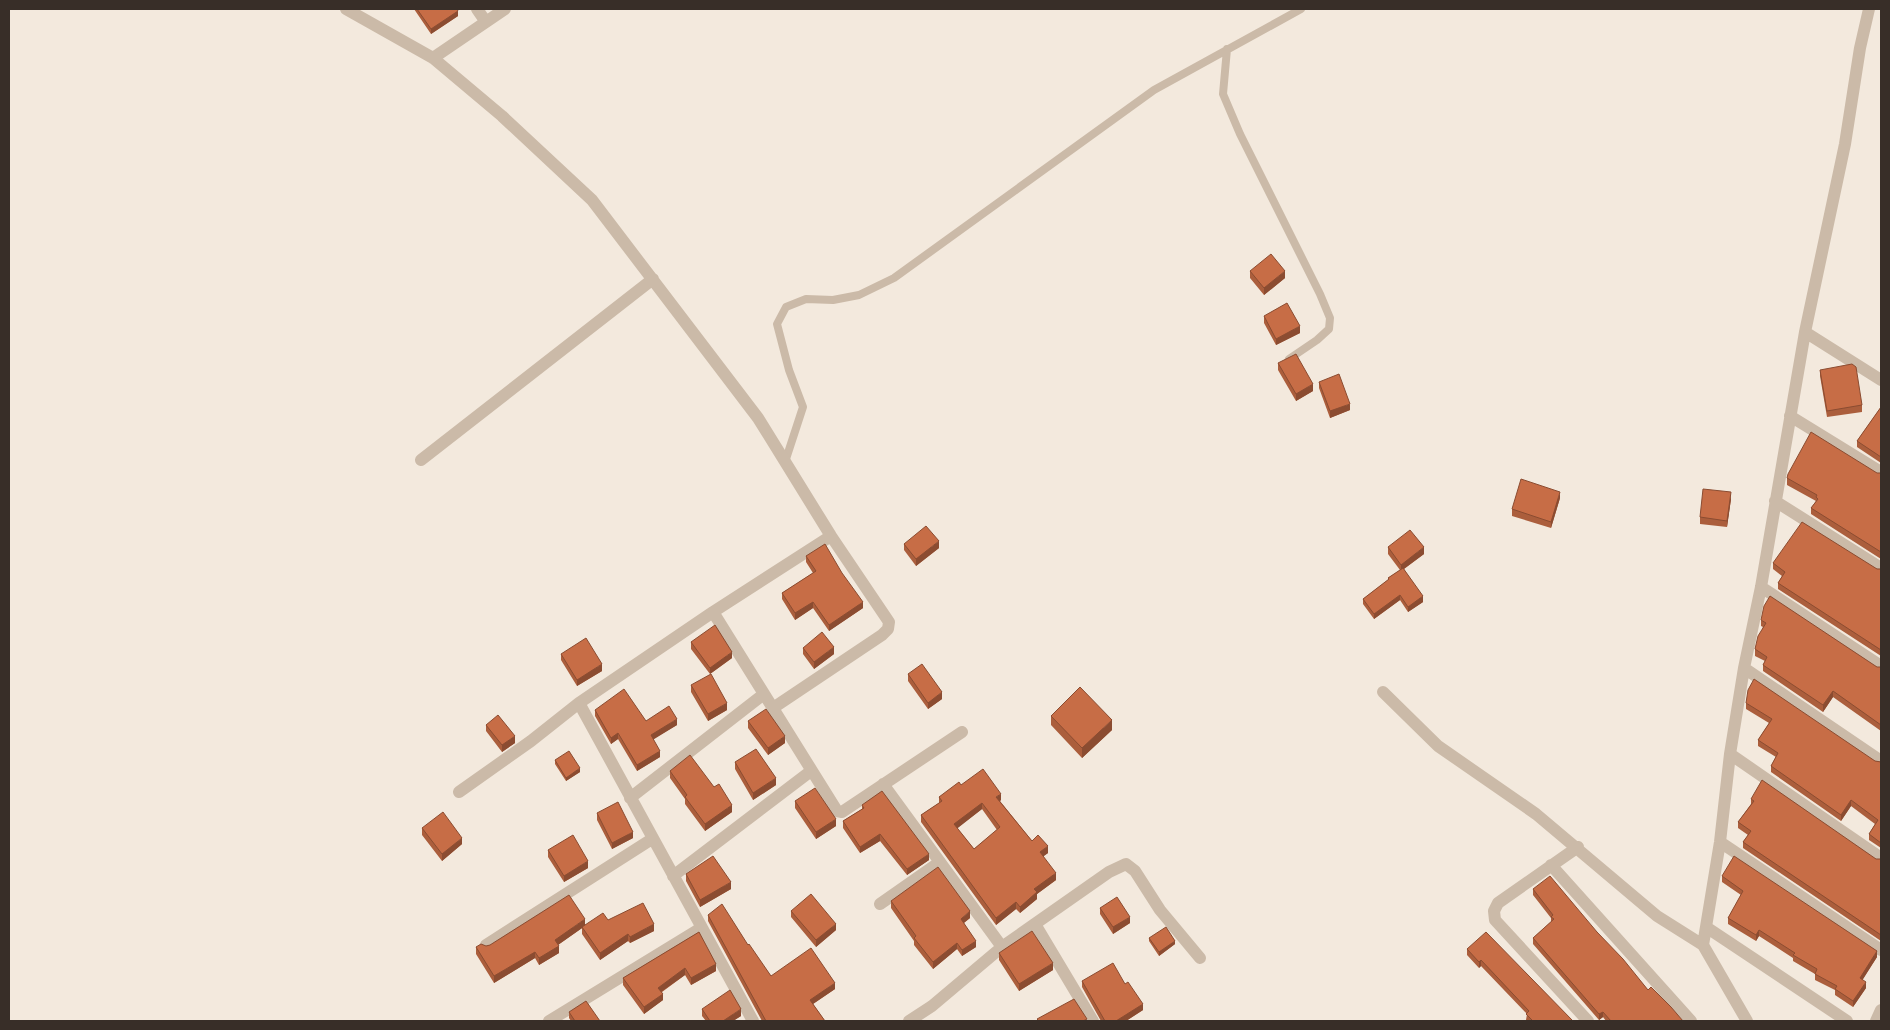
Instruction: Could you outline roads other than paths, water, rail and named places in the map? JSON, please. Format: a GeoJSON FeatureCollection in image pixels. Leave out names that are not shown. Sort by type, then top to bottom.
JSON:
{"type":"FeatureCollection","features":[{"type":"Feature","properties":{"kind":"street"},"geometry":{"type":"LineString","coordinates":[[346,9],[433,58],[502,116],[592,200],[758,418],[831,536],[889,622],[888,630],[882,635],[773,708]]}},
{"type":"Feature","properties":{"kind":"street"},"geometry":{"type":"LineString","coordinates":[[477,9],[486,22]]}},
{"type":"Feature","properties":{"kind":"street"},"geometry":{"type":"LineString","coordinates":[[433,58],[505,9]]}},
{"type":"Feature","properties":{"kind":"street"},"geometry":{"type":"LineString","coordinates":[[1703,945],[1720,842],[1730,754],[1744,668],[1761,587],[1790,416],[1845,144],[1860,48],[1869,9]]}},
{"type":"Feature","properties":{"kind":"street"},"geometry":{"type":"LineString","coordinates":[[421,460],[653,279]]}},
{"type":"Feature","properties":{"kind":"street"},"geometry":{"type":"LineString","coordinates":[[1806,332],[1881,380]]}},
{"type":"Feature","properties":{"kind":"street"},"geometry":{"type":"LineString","coordinates":[[1790,416],[1881,472]]}},
{"type":"Feature","properties":{"kind":"street"},"geometry":{"type":"LineString","coordinates":[[1775,501],[1881,568]]}},
{"type":"Feature","properties":{"kind":"street"},"geometry":{"type":"LineString","coordinates":[[459,792],[531,741],[579,703],[713,612],[831,536]]}},
{"type":"Feature","properties":{"kind":"street"},"geometry":{"type":"LineString","coordinates":[[1761,587],[1881,666]]}},
{"type":"Feature","properties":{"kind":"street"},"geometry":{"type":"LineString","coordinates":[[713,612],[837,812],[842,812],[962,732]]}},
{"type":"Feature","properties":{"kind":"street"},"geometry":{"type":"LineString","coordinates":[[1744,668],[1881,761]]}},
{"type":"Feature","properties":{"kind":"street"},"geometry":{"type":"LineString","coordinates":[[1384,692],[1438,746],[1536,814],[1578,847],[1657,916],[1703,945],[1747,1021]]}},
{"type":"Feature","properties":{"kind":"street"},"geometry":{"type":"LineString","coordinates":[[630,798],[764,694]]}},
{"type":"Feature","properties":{"kind":"street"},"geometry":{"type":"LineString","coordinates":[[579,703],[700,928],[753,1021]]}},
{"type":"Feature","properties":{"kind":"street"},"geometry":{"type":"LineString","coordinates":[[1730,754],[1881,858]]}},
{"type":"Feature","properties":{"kind":"street"},"geometry":{"type":"LineString","coordinates":[[673,876],[811,771]]}},
{"type":"Feature","properties":{"kind":"street"},"geometry":{"type":"LineString","coordinates":[[883,784],[1002,946]]}},
{"type":"Feature","properties":{"kind":"street"},"geometry":{"type":"LineString","coordinates":[[486,945],[652,839]]}},
{"type":"Feature","properties":{"kind":"street"},"geometry":{"type":"LineString","coordinates":[[1720,842],[1881,950]]}},
{"type":"Feature","properties":{"kind":"street"},"geometry":{"type":"LineString","coordinates":[[1578,847],[1498,903],[1494,911],[1495,920],[1588,1021]]}},
{"type":"Feature","properties":{"kind":"street"},"geometry":{"type":"LineString","coordinates":[[880,904],[940,862]]}},
{"type":"Feature","properties":{"kind":"street"},"geometry":{"type":"LineString","coordinates":[[909,1021],[932,1006],[1002,946],[1109,872],[1126,864],[1135,871],[1160,910],[1200,958]]}},
{"type":"Feature","properties":{"kind":"street"},"geometry":{"type":"LineString","coordinates":[[1551,865],[1691,1021]]}},
{"type":"Feature","properties":{"kind":"street"},"geometry":{"type":"LineString","coordinates":[[1035,924],[1093,1021]]}},
{"type":"Feature","properties":{"kind":"street"},"geometry":{"type":"LineString","coordinates":[[1706,927],[1847,1021]]}},
{"type":"Feature","properties":{"kind":"street"},"geometry":{"type":"LineString","coordinates":[[549,1021],[700,928]]}},
{"type":"Feature","properties":{"kind":"street"},"geometry":{"type":"LineString","coordinates":[[1876,1021],[1881,1010]]}},
{"type":"Feature","properties":{"kind":"lane"},"geometry":{"type":"LineString","coordinates":[[785,462],[803,407],[789,370],[777,324],[786,307],[806,299],[833,300],[859,295],[894,278],[1154,90],[1301,9]]}},
{"type":"Feature","properties":{"kind":"lane"},"geometry":{"type":"LineString","coordinates":[[1227,49],[1223,94],[1240,134],[1320,294],[1330,318],[1329,329],[1290,360]]}}]}
